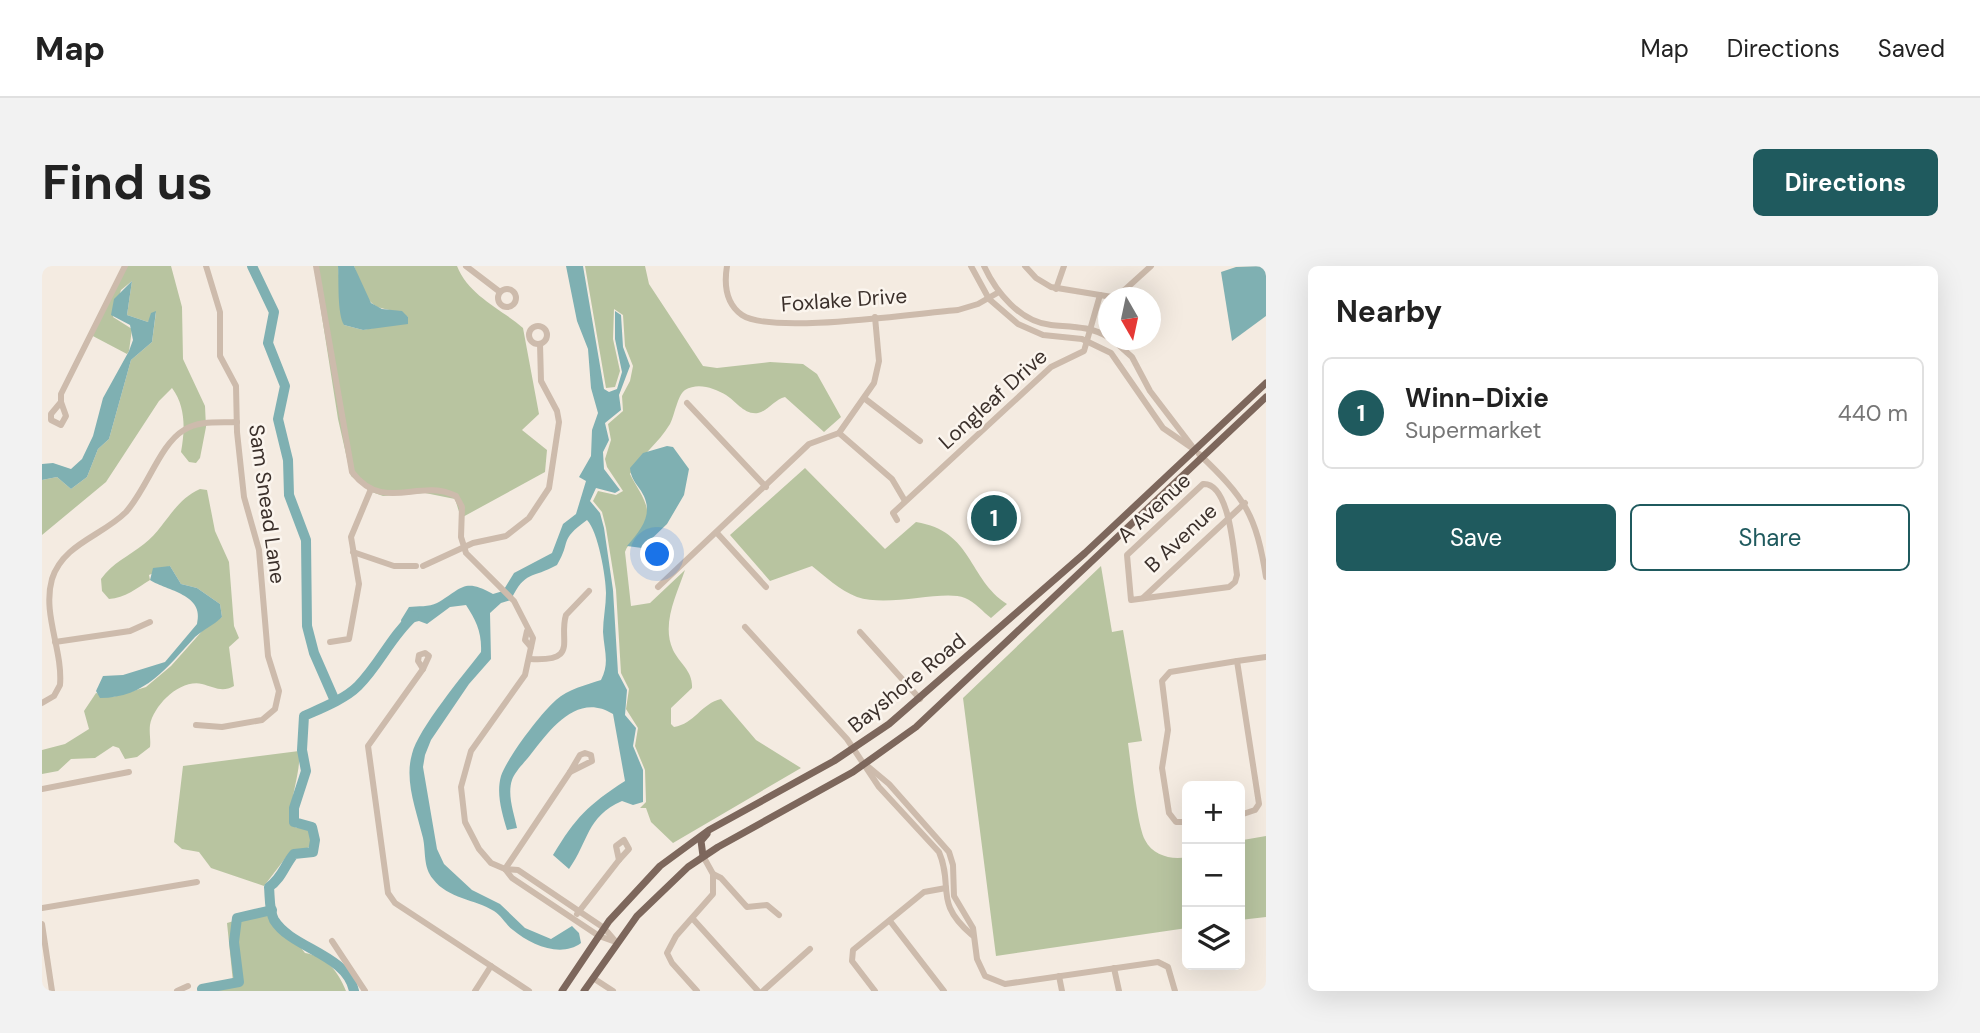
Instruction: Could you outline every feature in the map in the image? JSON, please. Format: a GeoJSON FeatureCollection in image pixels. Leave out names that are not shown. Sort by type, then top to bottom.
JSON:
{"type":"FeatureCollection","features":[{"type":"Feature","properties":{"kind":"main road","name":"Bayshore Road"},"geometry":{"type":"LineString","coordinates":[[562,991],[604,928],[660,866],[709,830],[854,749],[920,699],[1266,383]]}},
{"type":"Feature","properties":{"kind":"main road","name":"Bayshore Road"},"geometry":{"type":"LineString","coordinates":[[584,991],[616,942],[652,899],[703,856],[865,764],[944,703],[1266,397]]}},
{"type":"Feature","properties":{"kind":"main road"},"geometry":{"type":"LineString","coordinates":[[1021,609],[1031,619]]}},
{"type":"Feature","properties":{"kind":"main road"},"geometry":{"type":"LineString","coordinates":[[703,856],[701,841],[709,830]]}},
{"type":"Feature","properties":{"kind":"street"},"geometry":{"type":"LineString","coordinates":[[61,402],[61,394],[125,266]]}},
{"type":"Feature","properties":{"kind":"street","name":"Sam Snead Lane"},"geometry":{"type":"LineString","coordinates":[[196,725],[216,727],[257,722],[271,713],[279,697],[278,685],[268,656],[261,563],[244,497],[236,386],[220,356],[220,312],[206,266]]}},
{"type":"Feature","properties":{"kind":"street"},"geometry":{"type":"LineString","coordinates":[[316,266],[349,466],[355,477],[371,489],[387,495],[421,491],[451,494],[462,507],[460,532],[472,563],[513,600],[527,631],[525,640],[531,647],[530,659],[522,680],[471,751],[461,781],[462,810],[469,834],[491,863],[505,869],[518,870],[604,928],[616,942]]}},
{"type":"Feature","properties":{"kind":"street"},"geometry":{"type":"LineString","coordinates":[[466,266],[500,292]]}},
{"type":"Feature","properties":{"kind":"street","name":"Foxlake Drive"},"geometry":{"type":"LineString","coordinates":[[727,266],[725,285],[737,311],[749,319],[764,323],[807,323],[958,310],[989,299],[999,292]]}},
{"type":"Feature","properties":{"kind":"street"},"geometry":{"type":"LineString","coordinates":[[971,266],[989,299],[1030,330],[1089,341],[1111,353],[1163,428],[1195,450]]}},
{"type":"Feature","properties":{"kind":"street"},"geometry":{"type":"LineString","coordinates":[[984,266],[999,292],[1018,310],[1038,322],[1098,332]]}},
{"type":"Feature","properties":{"kind":"street"},"geometry":{"type":"LineString","coordinates":[[1025,266],[1040,282],[1056,289],[1098,295]]}},
{"type":"Feature","properties":{"kind":"street"},"geometry":{"type":"LineString","coordinates":[[1056,289],[1064,266]]}},
{"type":"Feature","properties":{"kind":"street"},"geometry":{"type":"LineString","coordinates":[[1128,287],[1151,266]]}},
{"type":"Feature","properties":{"kind":"street"},"geometry":{"type":"LineString","coordinates":[[1089,341],[1098,304]]}},
{"type":"Feature","properties":{"kind":"street"},"geometry":{"type":"LineString","coordinates":[[659,587],[809,444],[839,433],[864,398],[878,367],[875,317]]}},
{"type":"Feature","properties":{"kind":"street","name":"Longleaf Drive"},"geometry":{"type":"LineString","coordinates":[[897,520],[892,513],[1051,367],[1079,354],[1089,341]]}},
{"type":"Feature","properties":{"kind":"street"},"geometry":{"type":"LineString","coordinates":[[353,552],[394,566],[420,566],[473,543],[499,538],[529,518],[549,488],[559,422],[557,411],[541,381],[540,344]]}},
{"type":"Feature","properties":{"kind":"street"},"geometry":{"type":"LineString","coordinates":[[1111,353],[1114,350]]}},
{"type":"Feature","properties":{"kind":"street"},"geometry":{"type":"LineString","coordinates":[[1124,350],[1135,362],[1150,391],[1195,450],[1245,503],[1257,528],[1266,577]]}},
{"type":"Feature","properties":{"kind":"street"},"geometry":{"type":"LineString","coordinates":[[864,398],[920,441]]}},
{"type":"Feature","properties":{"kind":"street"},"geometry":{"type":"LineString","coordinates":[[687,402],[766,487]]}},
{"type":"Feature","properties":{"kind":"street"},"geometry":{"type":"LineString","coordinates":[[42,704],[54,696],[60,685],[50,592],[54,574],[62,560],[78,545],[114,522],[133,504],[178,434],[200,424],[237,422]]}},
{"type":"Feature","properties":{"kind":"street"},"geometry":{"type":"LineString","coordinates":[[839,433],[892,479],[905,501]]}},
{"type":"Feature","properties":{"kind":"street","name":"A Avenue"},"geometry":{"type":"LineString","coordinates":[[1142,599],[1131,600],[1127,555],[1203,484],[1207,483],[1218,492],[1228,518]]}},
{"type":"Feature","properties":{"kind":"street"},"geometry":{"type":"LineString","coordinates":[[330,642],[349,639],[359,584],[351,537],[371,489]]}},
{"type":"Feature","properties":{"kind":"street","name":"B Avenue"},"geometry":{"type":"LineString","coordinates":[[1142,599],[1245,503]]}},
{"type":"Feature","properties":{"kind":"street"},"geometry":{"type":"LineString","coordinates":[[1142,599],[1233,585],[1237,575],[1228,518]]}},
{"type":"Feature","properties":{"kind":"street"},"geometry":{"type":"LineString","coordinates":[[460,532],[473,543]]}},
{"type":"Feature","properties":{"kind":"street"},"geometry":{"type":"LineString","coordinates":[[717,533],[766,587]]}},
{"type":"Feature","properties":{"kind":"street"},"geometry":{"type":"LineString","coordinates":[[530,659],[548,658],[563,650],[566,645],[566,615],[589,591]]}},
{"type":"Feature","properties":{"kind":"street"},"geometry":{"type":"LineString","coordinates":[[55,642],[130,631],[150,622]]}},
{"type":"Feature","properties":{"kind":"street"},"geometry":{"type":"LineString","coordinates":[[745,627],[854,749],[879,786],[939,852],[944,864],[944,888],[953,913],[972,935]]}},
{"type":"Feature","properties":{"kind":"street"},"geometry":{"type":"LineString","coordinates":[[860,632],[920,699]]}},
{"type":"Feature","properties":{"kind":"street"},"geometry":{"type":"LineString","coordinates":[[1182,822],[1176,822],[1169,813],[1162,762],[1168,730],[1162,681],[1170,672],[1266,657]]}},
{"type":"Feature","properties":{"kind":"street"},"geometry":{"type":"LineString","coordinates":[[1237,661],[1259,804],[1255,810],[1245,813]]}},
{"type":"Feature","properties":{"kind":"street"},"geometry":{"type":"LineString","coordinates":[[424,669],[368,746],[388,893],[395,903],[529,991]]}},
{"type":"Feature","properties":{"kind":"street"},"geometry":{"type":"LineString","coordinates":[[865,764],[889,784],[943,842],[953,865],[953,887],[957,902],[973,928],[972,935],[981,971],[990,979],[1005,988],[1059,976],[1164,963],[1168,967],[1175,991]]}},
{"type":"Feature","properties":{"kind":"street"},"geometry":{"type":"LineString","coordinates":[[42,789],[129,772]]}},
{"type":"Feature","properties":{"kind":"street"},"geometry":{"type":"LineString","coordinates":[[505,869],[570,772]]}},
{"type":"Feature","properties":{"kind":"street"},"geometry":{"type":"LineString","coordinates":[[697,991],[672,963],[667,953],[676,936],[713,894],[713,874],[703,856]]}},
{"type":"Feature","properties":{"kind":"street"},"geometry":{"type":"LineString","coordinates":[[574,919],[619,860]]}},
{"type":"Feature","properties":{"kind":"street"},"geometry":{"type":"LineString","coordinates":[[505,869],[512,878],[598,936],[616,942]]}},
{"type":"Feature","properties":{"kind":"street"},"geometry":{"type":"LineString","coordinates":[[713,874],[721,878],[747,907],[767,905],[779,915]]}},
{"type":"Feature","properties":{"kind":"street"},"geometry":{"type":"LineString","coordinates":[[42,908],[197,882]]}},
{"type":"Feature","properties":{"kind":"street"},"geometry":{"type":"LineString","coordinates":[[875,991],[851,956],[858,946],[924,892],[953,887]]}},
{"type":"Feature","properties":{"kind":"street"},"geometry":{"type":"LineString","coordinates":[[693,919],[760,991],[810,949]]}},
{"type":"Feature","properties":{"kind":"street"},"geometry":{"type":"LineString","coordinates":[[890,920],[944,991]]}},
{"type":"Feature","properties":{"kind":"street"},"geometry":{"type":"LineString","coordinates":[[42,924],[52,991]]}},
{"type":"Feature","properties":{"kind":"street"},"geometry":{"type":"LineString","coordinates":[[332,941],[365,991]]}},
{"type":"Feature","properties":{"kind":"street"},"geometry":{"type":"LineString","coordinates":[[475,991],[491,966]]}},
{"type":"Feature","properties":{"kind":"street"},"geometry":{"type":"LineString","coordinates":[[1114,968],[1119,991]]}},
{"type":"Feature","properties":{"kind":"street"},"geometry":{"type":"LineString","coordinates":[[1059,976],[1062,991]]}},
{"type":"Feature","properties":{"kind":"street"},"geometry":{"type":"LineString","coordinates":[[593,978],[613,991]]}},
{"type":"Feature","properties":{"kind":"street"},"geometry":{"type":"LineString","coordinates":[[177,991],[188,986]]}},
{"type":"Feature","properties":{"kind":"green space"},"geometry":{"type":"Polygon","coordinates":[[[123,266],[171,266],[182,307],[183,359],[205,406],[206,427],[200,458],[196,463],[189,462],[181,452],[183,419],[180,403],[172,388],[159,401],[106,482],[42,535],[42,480],[57,477],[71,489],[87,477],[98,449],[109,439],[131,360],[152,342],[156,312],[148,322],[127,315],[132,281],[121,290],[113,317],[132,329],[127,354],[89,334],[123,266]]]}},
{"type":"Feature","properties":{"kind":"green space"},"geometry":{"type":"Polygon","coordinates":[[[314,266],[338,266],[344,325],[363,330],[408,321],[408,317],[375,306],[363,291],[354,266],[457,266],[477,294],[523,328],[539,414],[522,430],[547,450],[545,472],[461,518],[455,499],[425,493],[383,496],[369,491],[351,476],[338,419],[314,266]]]}},
{"type":"Feature","properties":{"kind":"green space"},"geometry":{"type":"Polygon","coordinates":[[[585,266],[645,266],[649,284],[703,366],[717,368],[770,362],[803,364],[817,374],[841,417],[824,432],[785,397],[762,412],[753,413],[744,410],[716,390],[701,386],[690,388],[680,397],[665,431],[630,474],[645,501],[648,516],[642,530],[625,552],[631,606],[650,603],[685,570],[671,609],[669,630],[673,650],[688,672],[692,688],[671,708],[671,724],[674,727],[681,725],[714,701],[721,699],[756,740],[801,768],[673,843],[651,822],[646,808],[640,808],[646,802],[645,770],[635,746],[638,728],[626,709],[629,689],[621,673],[616,590],[606,528],[602,512],[593,501],[598,491],[616,495],[623,491],[607,467],[605,459],[611,440],[608,424],[623,411],[622,396],[630,381],[633,366],[625,346],[623,315],[614,309],[613,339],[620,371],[615,387],[606,388],[585,266]]]}},
{"type":"Feature","properties":{"kind":"green space"},"geometry":{"type":"Polygon","coordinates":[[[805,468],[885,549],[916,522],[935,527],[949,535],[960,545],[994,594],[1007,604],[991,618],[969,600],[955,596],[870,600],[844,591],[812,566],[770,581],[730,535],[805,468]]]}},
{"type":"Feature","properties":{"kind":"green space"},"geometry":{"type":"Polygon","coordinates":[[[200,489],[207,490],[215,531],[229,562],[234,626],[239,638],[229,647],[234,686],[222,689],[202,684],[185,685],[169,695],[152,717],[150,747],[137,757],[125,759],[119,748],[113,746],[95,758],[71,759],[58,771],[42,774],[42,750],[65,744],[89,729],[84,711],[96,693],[113,697],[146,687],[171,666],[204,629],[222,617],[220,604],[197,588],[181,584],[170,566],[149,575],[150,580],[120,597],[109,599],[102,591],[101,579],[105,573],[152,537],[183,500],[200,489]]]}},
{"type":"Feature","properties":{"kind":"green space"},"geometry":{"type":"Polygon","coordinates":[[[1101,566],[1112,632],[1123,630],[1142,741],[1128,743],[1139,821],[1145,840],[1153,850],[1169,857],[1182,857],[1182,929],[996,956],[963,698],[1101,566]]]}},
{"type":"Feature","properties":{"kind":"green space"},"geometry":{"type":"Polygon","coordinates":[[[299,751],[291,812],[296,828],[307,828],[312,836],[310,846],[303,851],[295,849],[290,852],[264,886],[211,868],[199,852],[182,849],[174,842],[183,766],[299,751]]]}},
{"type":"Feature","properties":{"kind":"green space"},"geometry":{"type":"Polygon","coordinates":[[[1266,836],[1266,917],[1245,919],[1245,840],[1266,836]]]}},
{"type":"Feature","properties":{"kind":"green space"},"geometry":{"type":"Polygon","coordinates":[[[271,910],[305,953],[320,958],[331,966],[346,991],[203,991],[228,987],[233,982],[227,923],[271,910]]]}},
{"type":"Feature","properties":{"kind":"water"},"geometry":{"type":"Polygon","coordinates":[[[338,266],[354,266],[371,303],[382,309],[402,311],[408,317],[408,324],[363,330],[344,325],[339,305],[338,266]]]}},
{"type":"Feature","properties":{"kind":"water"},"geometry":{"type":"Polygon","coordinates":[[[566,266],[583,266],[604,389],[609,392],[617,389],[622,372],[615,339],[615,311],[621,315],[623,347],[630,366],[619,395],[621,410],[605,423],[609,440],[603,452],[604,469],[620,490],[615,493],[596,488],[590,501],[600,513],[604,528],[613,590],[618,673],[627,690],[625,715],[636,728],[633,746],[643,770],[643,802],[633,805],[622,801],[601,814],[569,869],[553,855],[584,813],[601,797],[625,781],[613,714],[600,708],[588,707],[566,716],[557,724],[513,777],[511,798],[517,828],[507,830],[499,797],[501,776],[510,758],[542,715],[561,696],[601,680],[604,674],[606,586],[598,544],[587,520],[572,532],[557,565],[525,579],[511,600],[501,603],[490,613],[491,659],[469,684],[431,740],[423,767],[437,849],[444,864],[472,890],[500,904],[525,928],[551,939],[572,926],[579,933],[581,943],[555,949],[528,940],[487,907],[446,891],[430,874],[410,786],[412,754],[432,717],[481,652],[480,639],[475,621],[466,605],[450,607],[427,624],[419,621],[402,625],[401,620],[409,607],[434,604],[463,587],[475,586],[493,594],[503,591],[514,573],[552,553],[563,524],[576,514],[586,481],[579,477],[591,456],[592,430],[598,413],[591,388],[588,349],[577,321],[566,266]]]}},
{"type":"Feature","properties":{"kind":"water"},"geometry":{"type":"Polygon","coordinates":[[[1266,266],[1266,316],[1232,341],[1221,272],[1236,267],[1266,266]]]}},
{"type":"Feature","properties":{"kind":"water"},"geometry":{"type":"Polygon","coordinates":[[[132,281],[127,315],[148,322],[151,313],[156,311],[152,342],[131,360],[109,439],[98,449],[87,477],[71,489],[57,477],[42,480],[42,464],[53,463],[71,469],[82,459],[93,436],[103,398],[133,340],[130,325],[111,315],[114,299],[132,281]]]}},
{"type":"Feature","properties":{"kind":"water"},"geometry":{"type":"Polygon","coordinates":[[[667,446],[673,447],[689,469],[684,495],[667,524],[642,548],[627,546],[638,533],[647,512],[644,496],[633,479],[630,468],[643,453],[667,446]]]}},
{"type":"Feature","properties":{"kind":"water"},"geometry":{"type":"Polygon","coordinates":[[[170,566],[181,584],[197,588],[220,604],[222,617],[195,637],[165,669],[143,687],[116,697],[100,698],[96,691],[103,676],[123,675],[165,662],[197,624],[198,614],[190,600],[150,580],[153,568],[170,566]]]}},
{"type":"Feature","properties":{"kind":"waterway"},"geometry":{"type":"LineString","coordinates":[[252,266],[274,312],[268,343],[285,386],[278,419],[288,460],[289,495],[306,540],[307,626],[314,653],[335,701]]}},
{"type":"Feature","properties":{"kind":"waterway"},"geometry":{"type":"LineString","coordinates":[[354,991],[341,968],[282,930],[274,920],[270,908],[269,887],[277,880],[294,854],[313,852],[315,840],[312,827],[294,822],[294,808],[306,771],[302,750],[304,716],[353,691],[414,616]]}},
{"type":"Feature","properties":{"kind":"waterway"},"geometry":{"type":"LineString","coordinates":[[202,989],[239,982],[234,942],[237,918],[272,910]]}},
{"type":"Feature","properties":{"kind":"place","name":"Winn-Dixie"},"geometry":{"type":"Point","coordinates":[994,518]}}]}
